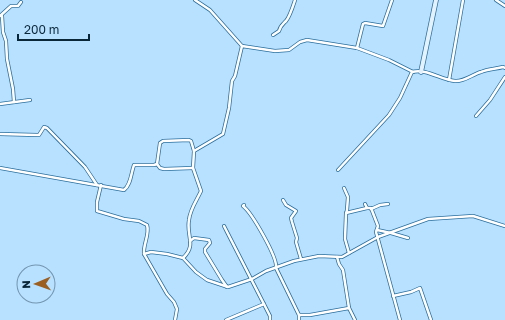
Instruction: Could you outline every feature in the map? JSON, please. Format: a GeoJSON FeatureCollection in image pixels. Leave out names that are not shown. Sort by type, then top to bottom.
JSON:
{"type":"FeatureCollection","features":[{"type":"Feature","properties":{"kind":"street"},"geometry":{"type":"LineString","coordinates":[[195,0],[210,10],[242,46],[275,51],[289,50],[300,42],[307,40],[357,48],[389,60],[413,72],[420,72],[457,82],[482,71],[503,67],[505,68]]}},
{"type":"Feature","properties":{"kind":"street"},"geometry":{"type":"LineString","coordinates":[[273,35],[279,31],[280,26],[287,20],[295,0]]}},
{"type":"Feature","properties":{"kind":"street"},"geometry":{"type":"LineString","coordinates":[[357,48],[363,24],[383,26],[392,0]]}},
{"type":"Feature","properties":{"kind":"street"},"geometry":{"type":"LineString","coordinates":[[420,72],[436,0]]}},
{"type":"Feature","properties":{"kind":"street"},"geometry":{"type":"LineString","coordinates":[[449,80],[463,0]]}},
{"type":"Feature","properties":{"kind":"street"},"geometry":{"type":"LineString","coordinates":[[496,0],[505,6]]}},
{"type":"Feature","properties":{"kind":"street"},"geometry":{"type":"LineString","coordinates":[[14,102],[7,59],[6,41],[1,16],[6,9],[11,6],[18,6],[21,2]]}},
{"type":"Feature","properties":{"kind":"street"},"geometry":{"type":"LineString","coordinates":[[194,151],[223,134],[229,108],[232,82],[235,76],[242,46]]}},
{"type":"Feature","properties":{"kind":"street"},"geometry":{"type":"LineString","coordinates":[[338,170],[389,115],[400,98],[413,72]]}},
{"type":"Feature","properties":{"kind":"street"},"geometry":{"type":"LineString","coordinates":[[476,116],[490,100],[505,77]]}},
{"type":"Feature","properties":{"kind":"street"},"geometry":{"type":"LineString","coordinates":[[0,104],[30,100]]}},
{"type":"Feature","properties":{"kind":"street"},"geometry":{"type":"LineString","coordinates":[[0,134],[37,135],[40,134],[44,128],[47,128],[85,167],[97,185]]}},
{"type":"Feature","properties":{"kind":"street"},"geometry":{"type":"LineString","coordinates":[[157,164],[159,144],[163,141],[191,141],[194,151],[193,168],[201,191],[188,221],[191,248],[183,258]]}},
{"type":"Feature","properties":{"kind":"street"},"geometry":{"type":"LineString","coordinates":[[157,164],[160,168],[164,169],[193,168]]}},
{"type":"Feature","properties":{"kind":"street"},"geometry":{"type":"LineString","coordinates":[[0,168],[124,190],[129,184],[134,165],[157,164]]}},
{"type":"Feature","properties":{"kind":"street"},"geometry":{"type":"LineString","coordinates":[[101,186],[97,202],[97,211],[124,219],[139,221],[147,225],[148,232],[144,245],[144,254],[167,294],[174,302],[177,309],[175,320]]}},
{"type":"Feature","properties":{"kind":"street"},"geometry":{"type":"LineString","coordinates":[[344,188],[348,197],[345,239],[349,253]]}},
{"type":"Feature","properties":{"kind":"street"},"geometry":{"type":"LineString","coordinates":[[283,200],[286,205],[296,210],[291,218],[301,259]]}},
{"type":"Feature","properties":{"kind":"street"},"geometry":{"type":"LineString","coordinates":[[365,204],[367,208]]}},
{"type":"Feature","properties":{"kind":"street"},"geometry":{"type":"LineString","coordinates":[[346,213],[367,208],[371,209],[380,204],[388,204]]}},
{"type":"Feature","properties":{"kind":"street"},"geometry":{"type":"LineString","coordinates":[[244,205],[257,224],[277,263],[276,268],[299,315],[299,320]]}},
{"type":"Feature","properties":{"kind":"street"},"geometry":{"type":"LineString","coordinates":[[371,209],[378,226],[378,237],[400,320]]}},
{"type":"Feature","properties":{"kind":"street"},"geometry":{"type":"LineString","coordinates":[[144,254],[151,252],[183,258],[207,280],[228,287],[252,279],[266,271],[301,259],[319,256],[342,257],[378,237],[428,219],[473,216],[505,226]]}},
{"type":"Feature","properties":{"kind":"street"},"geometry":{"type":"LineString","coordinates":[[224,226],[237,249],[244,268],[252,279],[270,316],[270,320]]}},
{"type":"Feature","properties":{"kind":"street"},"geometry":{"type":"LineString","coordinates":[[377,230],[408,238]]}},
{"type":"Feature","properties":{"kind":"street"},"geometry":{"type":"LineString","coordinates":[[190,241],[194,238],[209,240],[210,243],[205,249],[205,252],[228,287]]}},
{"type":"Feature","properties":{"kind":"street"},"geometry":{"type":"LineString","coordinates":[[337,257],[343,270],[349,308],[355,320]]}},
{"type":"Feature","properties":{"kind":"street"},"geometry":{"type":"LineString","coordinates":[[393,296],[411,292],[420,288],[431,320]]}},
{"type":"Feature","properties":{"kind":"street"},"geometry":{"type":"LineString","coordinates":[[226,320],[264,304]]}},
{"type":"Feature","properties":{"kind":"street"},"geometry":{"type":"LineString","coordinates":[[299,315],[349,308]]}}]}
